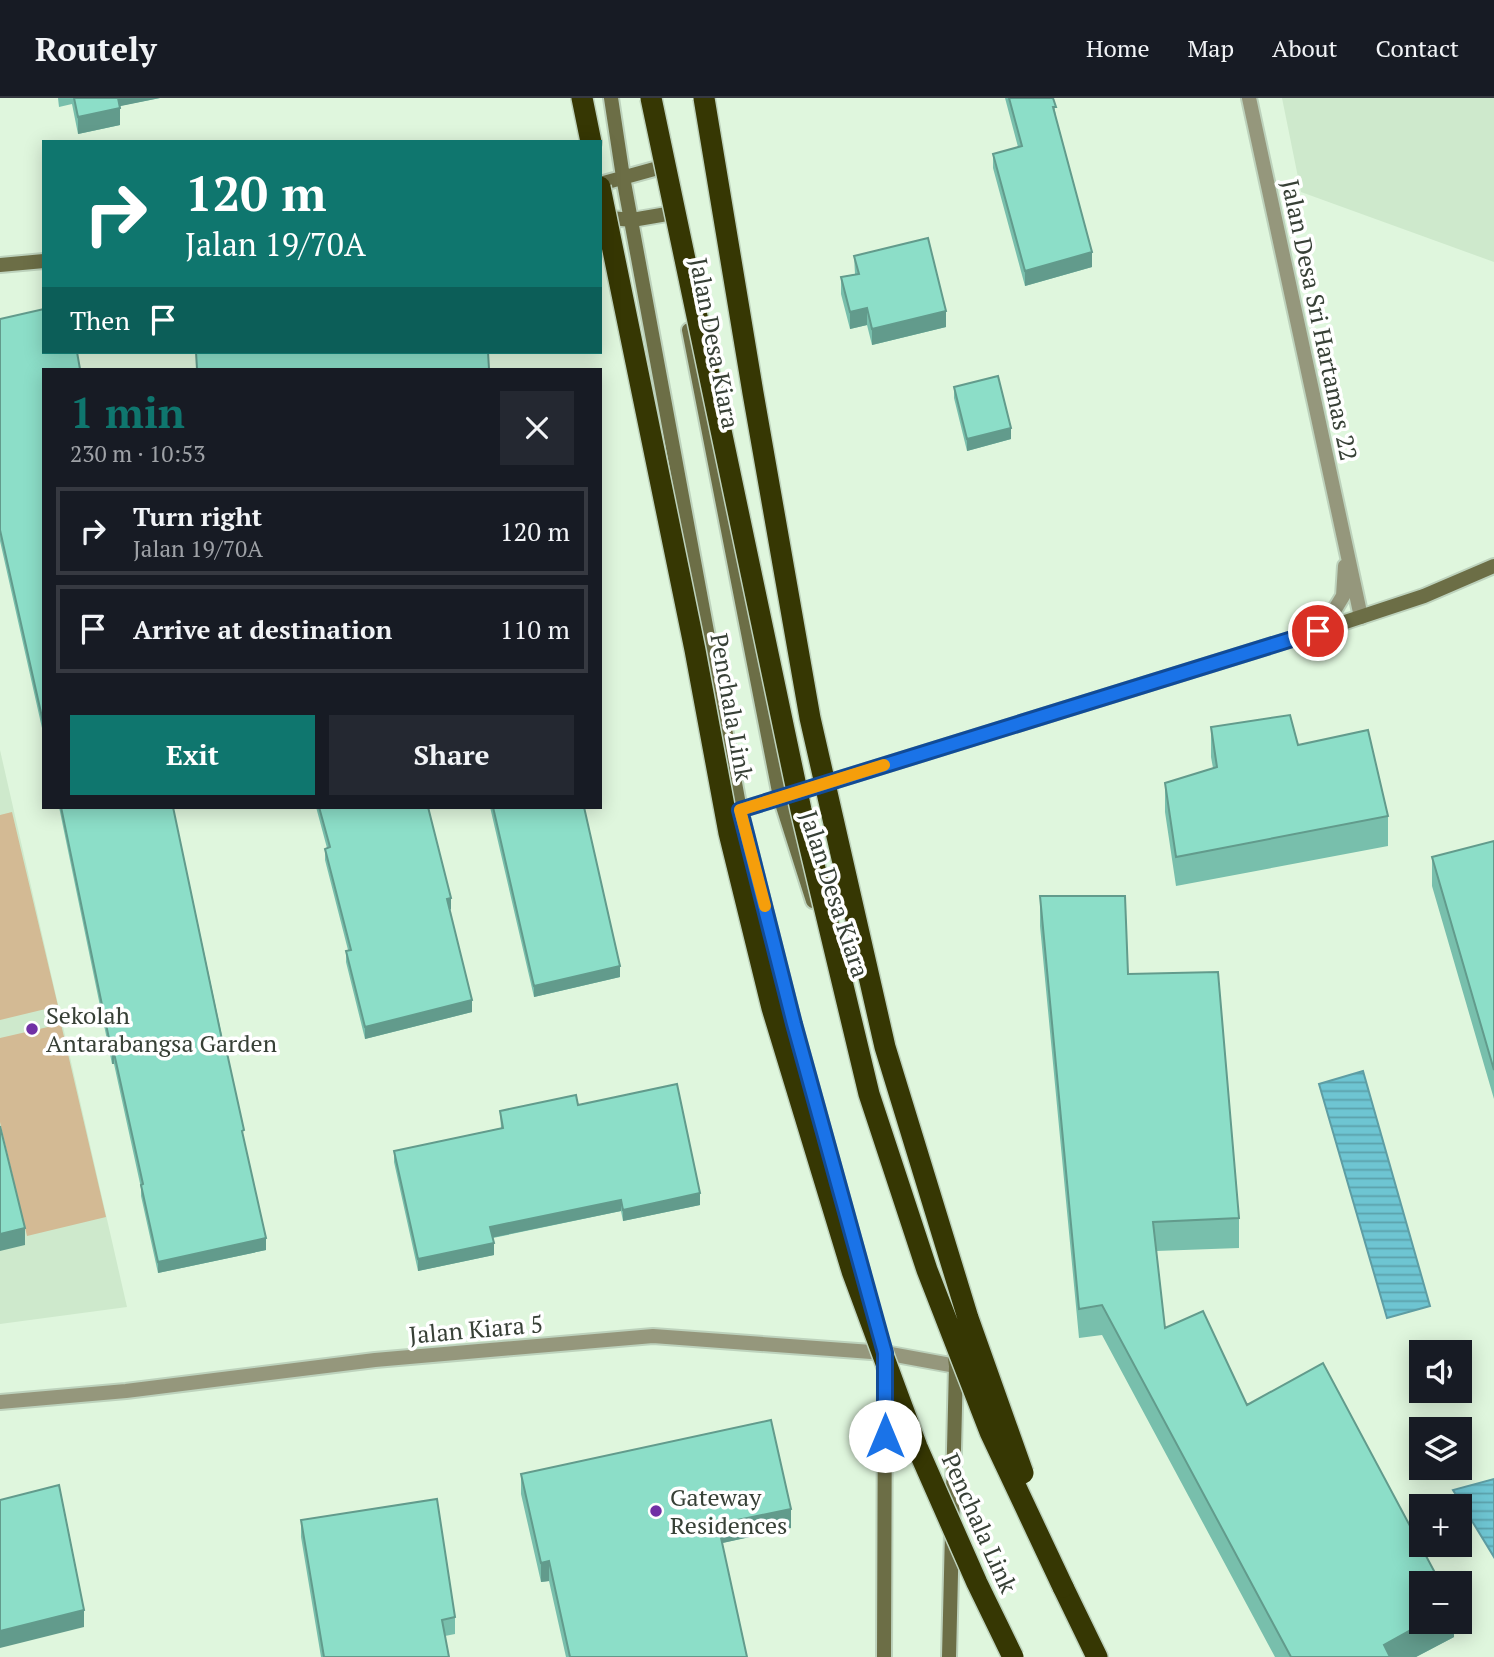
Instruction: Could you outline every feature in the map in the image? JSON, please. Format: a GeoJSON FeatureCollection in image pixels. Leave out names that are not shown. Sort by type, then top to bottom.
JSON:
{"type":"FeatureCollection","features":[{"type":"Feature","properties":{"kind":"highway"},"geometry":{"type":"LineString","coordinates":[[582,98],[591,140]]}},
{"type":"Feature","properties":{"kind":"highway"},"geometry":{"type":"LineString","coordinates":[[649,98],[801,810],[869,1094],[928,1270],[990,1432],[1097,1657]]}},
{"type":"Feature","properties":{"kind":"highway"},"geometry":{"type":"LineString","coordinates":[[704,98],[810,718],[886,1047],[968,1318],[1063,1587]]}},
{"type":"Feature","properties":{"kind":"highway","name":"Penchala Link"},"geometry":{"type":"LineString","coordinates":[[602,196],[695,650],[729,833],[772,1008],[852,1271],[908,1422],[977,1583],[1013,1657]]}},
{"type":"Feature","properties":{"kind":"main road"},"geometry":{"type":"LineString","coordinates":[[611,98],[623,177],[740,810],[794,1024],[885,1353],[884,1657]]}},
{"type":"Feature","properties":{"kind":"main road","name":"Jalan Desa Kiara"},"geometry":{"type":"LineString","coordinates":[[649,98],[658,168],[780,797],[869,1074],[932,1255],[956,1366],[949,1657]]}},
{"type":"Feature","properties":{"kind":"main road"},"geometry":{"type":"LineString","coordinates":[[602,185],[658,168]]}},
{"type":"Feature","properties":{"kind":"main road"},"geometry":{"type":"LineString","coordinates":[[602,218],[632,220],[667,214]]}},
{"type":"Feature","properties":{"kind":"main road"},"geometry":{"type":"LineString","coordinates":[[0,265],[42,261]]}},
{"type":"Feature","properties":{"kind":"main road"},"geometry":{"type":"LineString","coordinates":[[740,810],[1362,617],[1424,596],[1494,566]]}},
{"type":"Feature","properties":{"kind":"street","name":"Jalan Desa Sri Hartamas 22"},"geometry":{"type":"LineString","coordinates":[[1249,98],[1362,617]]}},
{"type":"Feature","properties":{"kind":"street","name":"Jalan Desa Sri Hartamas 22"},"geometry":{"type":"LineString","coordinates":[[1318,631],[1343,596],[1346,551]]}},
{"type":"Feature","properties":{"kind":"street","name":"Jalan Kiara 5"},"geometry":{"type":"LineString","coordinates":[[0,1402],[126,1391],[375,1360],[653,1336],[885,1353],[956,1366]]}},
{"type":"Feature","properties":{"kind":"shaded area"},"geometry":{"type":"Polygon","coordinates":[[[1282,98],[1494,98],[1494,262],[1301,192],[1282,98]]]}},
{"type":"Feature","properties":{"kind":"shaded area","name":"Sekolah Antarabangsa Garden"},"geometry":{"type":"Polygon","coordinates":[[[0,750],[127,1307],[0,1324],[0,750]]]}},
{"type":"Feature","properties":{"kind":"shaded area"},"geometry":{"type":"Polygon","coordinates":[[[12,812],[58,1006],[0,1020],[0,815],[12,812]]]}},
{"type":"Feature","properties":{"kind":"shaded area"},"geometry":{"type":"Polygon","coordinates":[[[61,1024],[106,1217],[27,1236],[0,1122],[0,1038],[61,1024]]]}},
{"type":"Feature","properties":{"kind":"water"},"geometry":{"type":"Polygon","coordinates":[[[1363,1071],[1430,1306],[1387,1318],[1319,1084],[1363,1071]]]}},
{"type":"Feature","properties":{"kind":"water"},"geometry":{"type":"Polygon","coordinates":[[[1494,1479],[1494,1557],[1472,1521],[1472,1494],[1455,1494],[1453,1490],[1494,1479]]]}},
{"type":"Feature","properties":{"kind":"building"},"geometry":{"type":"Polygon","coordinates":[[[74,98],[118,98],[120,108],[78,117],[74,98]]]}},
{"type":"Feature","properties":{"kind":"building"},"geometry":{"type":"Polygon","coordinates":[[[1009,98],[1053,98],[1056,107],[1053,107],[1092,252],[1025,271],[993,154],[1022,146],[1009,98]]]}},
{"type":"Feature","properties":{"kind":"building"},"geometry":{"type":"Polygon","coordinates":[[[928,238],[946,311],[872,329],[867,308],[850,312],[841,277],[859,274],[854,256],[928,238]]]}},
{"type":"Feature","properties":{"kind":"building"},"geometry":{"type":"Polygon","coordinates":[[[42,309],[42,354],[77,354],[80,368],[42,368],[42,717],[0,530],[0,319],[42,309]]]}},
{"type":"Feature","properties":{"kind":"building"},"geometry":{"type":"Polygon","coordinates":[[[196,354],[488,354],[489,368],[197,368],[196,354]]]}},
{"type":"Feature","properties":{"kind":"building"},"geometry":{"type":"Polygon","coordinates":[[[998,376],[1011,428],[967,439],[954,387],[998,376]]]}},
{"type":"Feature","properties":{"kind":"building"},"geometry":{"type":"Polygon","coordinates":[[[1290,715],[1298,745],[1368,730],[1388,816],[1176,857],[1165,783],[1217,767],[1211,727],[1290,715]]]}},
{"type":"Feature","properties":{"kind":"building"},"geometry":{"type":"Polygon","coordinates":[[[61,809],[173,809],[266,1238],[158,1262],[141,1185],[143,1184],[112,1053],[61,809]]]}},
{"type":"Feature","properties":{"kind":"building"},"geometry":{"type":"Polygon","coordinates":[[[320,809],[429,809],[451,898],[447,899],[472,1000],[365,1027],[346,951],[351,950],[325,849],[330,847],[320,809]]]}},
{"type":"Feature","properties":{"kind":"building"},"geometry":{"type":"Polygon","coordinates":[[[493,809],[584,809],[620,966],[534,986],[493,809]]]}},
{"type":"Feature","properties":{"kind":"building"},"geometry":{"type":"Polygon","coordinates":[[[1494,841],[1494,1070],[1432,857],[1494,841]]]}},
{"type":"Feature","properties":{"kind":"building"},"geometry":{"type":"Polygon","coordinates":[[[1040,896],[1125,896],[1128,974],[1218,972],[1239,1218],[1153,1222],[1165,1328],[1203,1311],[1247,1405],[1323,1363],[1409,1524],[1409,1557],[1427,1557],[1434,1571],[1409,1571],[1409,1631],[1384,1645],[1390,1657],[1291,1657],[1102,1305],[1079,1309],[1040,896]]]}},
{"type":"Feature","properties":{"kind":"building"},"geometry":{"type":"Polygon","coordinates":[[[677,1084],[700,1193],[623,1210],[621,1200],[490,1227],[494,1243],[418,1259],[394,1151],[503,1128],[500,1111],[576,1095],[578,1105],[677,1084]]]}},
{"type":"Feature","properties":{"kind":"building"},"geometry":{"type":"Polygon","coordinates":[[[0,1126],[25,1228],[0,1234],[0,1126]]]}},
{"type":"Feature","properties":{"kind":"building"},"geometry":{"type":"Polygon","coordinates":[[[771,1420],[791,1509],[718,1524],[747,1657],[570,1657],[549,1561],[541,1563],[521,1474],[771,1420]]]}},
{"type":"Feature","properties":{"kind":"building"},"geometry":{"type":"Polygon","coordinates":[[[59,1485],[84,1610],[0,1631],[0,1500],[59,1485]]]}},
{"type":"Feature","properties":{"kind":"building"},"geometry":{"type":"Polygon","coordinates":[[[437,1499],[455,1617],[442,1620],[449,1657],[324,1657],[301,1520],[437,1499]]]}},
{"type":"Feature","properties":{"kind":"slow traffic"},"geometry":{"type":"LineString","coordinates":[[765,906],[740,810],[884,765]]}},
{"type":"Feature","properties":{"kind":"place","name":"Sekolah Antarabangsa Garden"},"geometry":{"type":"Point","coordinates":[32,1029]}},
{"type":"Feature","properties":{"kind":"place","name":"Gateway Residences"},"geometry":{"type":"Point","coordinates":[656,1511]}},
{"type":"Feature","properties":{"kind":"route"},"geometry":{"type":"LineString","coordinates":[[885,1436],[885,1353],[794,1024],[740,810],[1318,631]]}}]}
